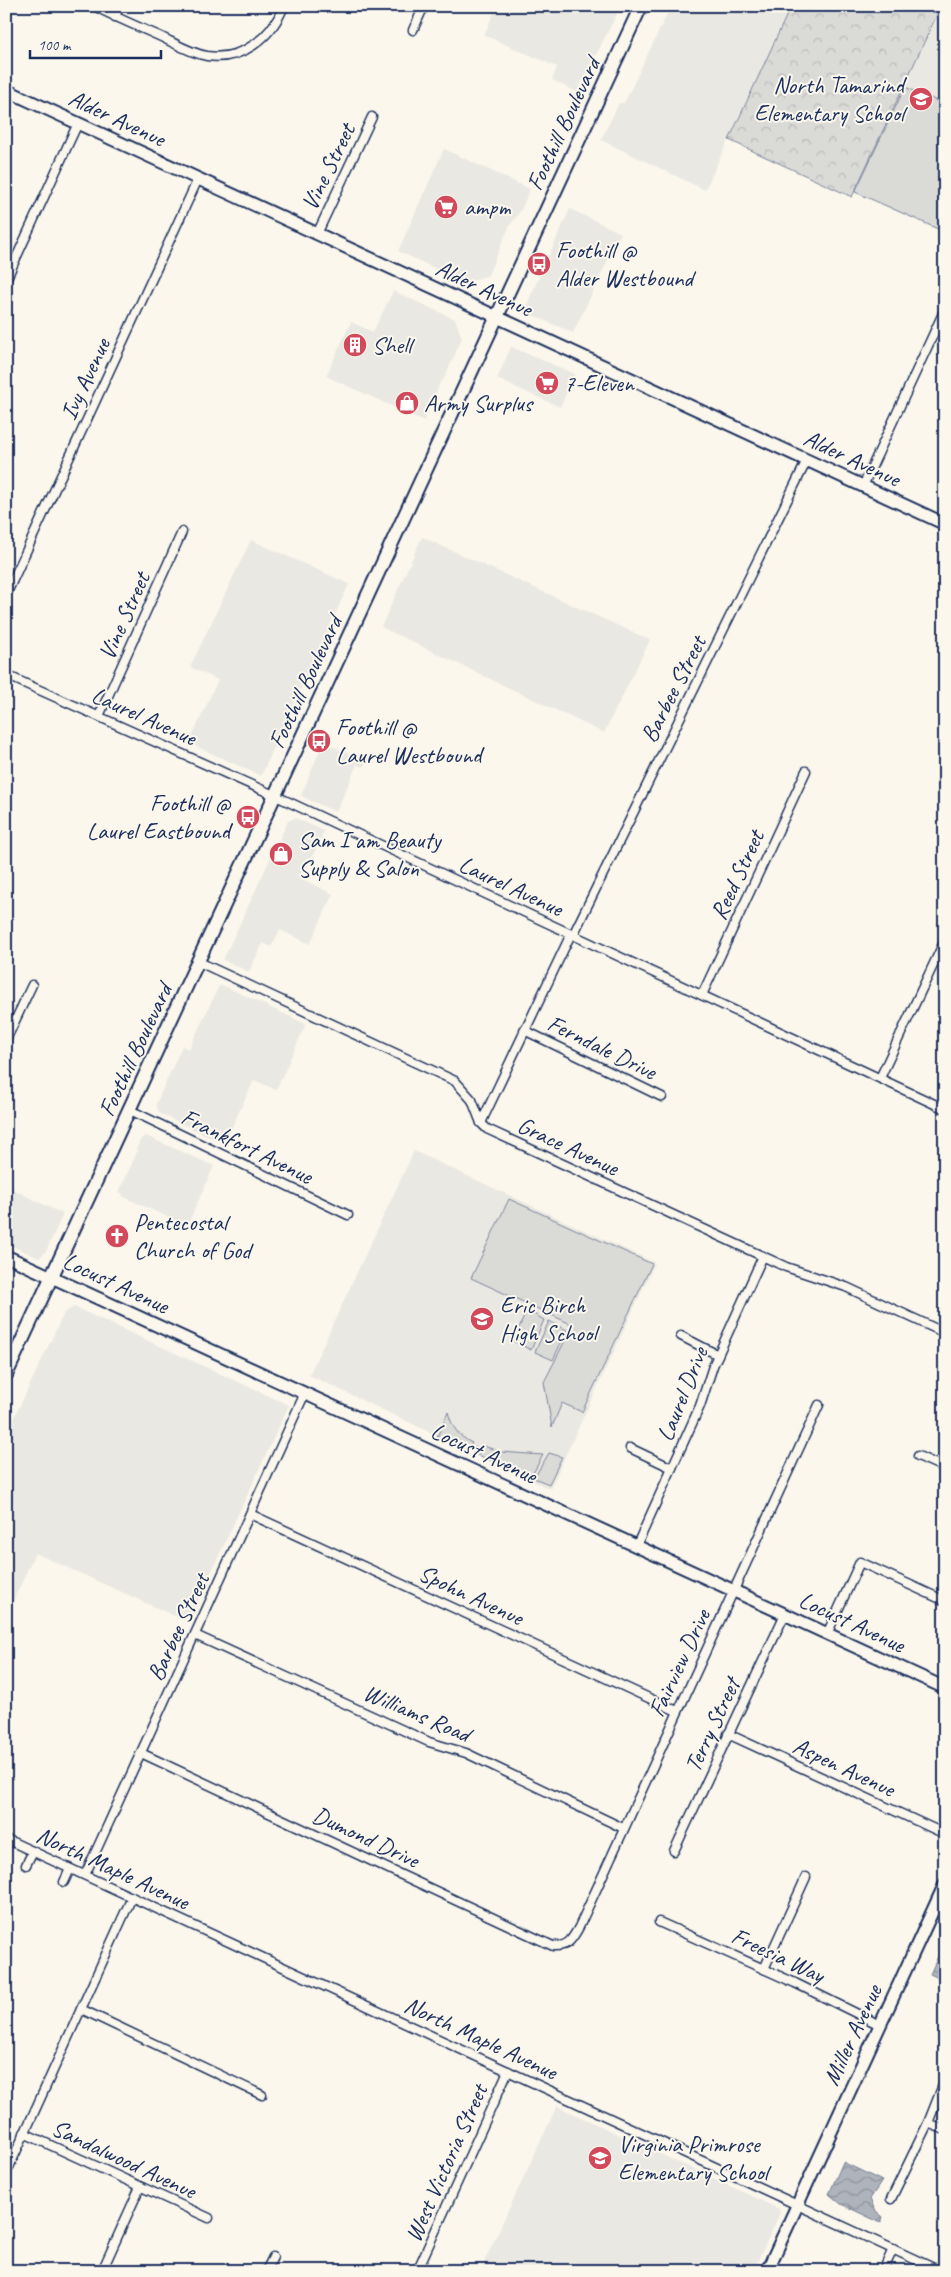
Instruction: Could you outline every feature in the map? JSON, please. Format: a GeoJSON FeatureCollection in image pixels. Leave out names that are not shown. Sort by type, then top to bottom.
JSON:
{"type":"FeatureCollection","features":[{"type":"Feature","properties":{"kind":"main road","name":"Foothill Boulevard"},"geometry":{"type":"LineString","coordinates":[[6,1375],[276,796],[640,6]]}},
{"type":"Feature","properties":{"kind":"street"},"geometry":{"type":"LineString","coordinates":[[94,6],[196,53],[220,56],[239,53],[258,43],[271,30],[284,6]]}},
{"type":"Feature","properties":{"kind":"street"},"geometry":{"type":"LineString","coordinates":[[115,17],[119,6]]}},
{"type":"Feature","properties":{"kind":"street"},"geometry":{"type":"LineString","coordinates":[[413,30],[424,6]]}},
{"type":"Feature","properties":{"kind":"street","name":"Alder Avenue"},"geometry":{"type":"LineString","coordinates":[[6,90],[945,524]]}},
{"type":"Feature","properties":{"kind":"street","name":"Vine Street"},"geometry":{"type":"LineString","coordinates":[[317,234],[372,117]]}},
{"type":"Feature","properties":{"kind":"street"},"geometry":{"type":"LineString","coordinates":[[6,280],[78,124]]}},
{"type":"Feature","properties":{"kind":"street","name":"Ivy Avenue"},"geometry":{"type":"LineString","coordinates":[[6,595],[198,179]]}},
{"type":"Feature","properties":{"kind":"street"},"geometry":{"type":"LineString","coordinates":[[863,486],[945,309]]}},
{"type":"Feature","properties":{"kind":"street","name":"Barbee Street"},"geometry":{"type":"LineString","coordinates":[[481,1123],[524,1030],[807,460]]}},
{"type":"Feature","properties":{"kind":"street","name":"Vine Street"},"geometry":{"type":"LineString","coordinates":[[99,716],[182,532]]}},
{"type":"Feature","properties":{"kind":"street","name":"Laurel Avenue"},"geometry":{"type":"LineString","coordinates":[[6,675],[276,796],[945,1108]]}},
{"type":"Feature","properties":{"kind":"street","name":"Reed Street"},"geometry":{"type":"LineString","coordinates":[[702,995],[806,771]]}},
{"type":"Feature","properties":{"kind":"street"},"geometry":{"type":"LineString","coordinates":[[880,1078],[945,940]]}},
{"type":"Feature","properties":{"kind":"street","name":"Grace Avenue"},"geometry":{"type":"LineString","coordinates":[[199,962],[455,1081],[472,1100],[481,1123],[487,1129],[800,1273],[846,1287],[945,1332]]}},
{"type":"Feature","properties":{"kind":"street"},"geometry":{"type":"LineString","coordinates":[[6,1040],[32,985]]}},
{"type":"Feature","properties":{"kind":"street","name":"Ferndale Drive"},"geometry":{"type":"LineString","coordinates":[[524,1030],[662,1097]]}},
{"type":"Feature","properties":{"kind":"street","name":"Frankfort Avenue"},"geometry":{"type":"LineString","coordinates":[[130,1110],[348,1215]]}},
{"type":"Feature","properties":{"kind":"street","name":"Locust Avenue"},"geometry":{"type":"LineString","coordinates":[[6,1256],[945,1688]]}},
{"type":"Feature","properties":{"kind":"street","name":"Laurel Drive"},"geometry":{"type":"LineString","coordinates":[[636,1547],[700,1406],[718,1355],[763,1256]]}},
{"type":"Feature","properties":{"kind":"street"},"geometry":{"type":"LineString","coordinates":[[681,1336],[718,1355]]}},
{"type":"Feature","properties":{"kind":"street","name":"Barbee Street"},"geometry":{"type":"LineString","coordinates":[[85,1875],[305,1393]]}},
{"type":"Feature","properties":{"kind":"street","name":"Fairview Drive"},"geometry":{"type":"LineString","coordinates":[[574,1936],[818,1405]]}},
{"type":"Feature","properties":{"kind":"street"},"geometry":{"type":"LineString","coordinates":[[630,1448],[672,1468]]}},
{"type":"Feature","properties":{"kind":"street"},"geometry":{"type":"LineString","coordinates":[[918,1456],[945,1468]]}},
{"type":"Feature","properties":{"kind":"street","name":"Spohn Avenue"},"geometry":{"type":"LineString","coordinates":[[250,1514],[677,1711]]}},
{"type":"Feature","properties":{"kind":"street"},"geometry":{"type":"LineString","coordinates":[[827,1634],[860,1562],[945,1602]]}},
{"type":"Feature","properties":{"kind":"street","name":"Terry Street"},"geometry":{"type":"LineString","coordinates":[[674,1851],[785,1614]]}},
{"type":"Feature","properties":{"kind":"street","name":"Williams Road"},"geometry":{"type":"LineString","coordinates":[[195,1635],[430,1742],[466,1753],[623,1828]]}},
{"type":"Feature","properties":{"kind":"street","name":"Aspen Avenue"},"geometry":{"type":"LineString","coordinates":[[728,1734],[945,1834]]}},
{"type":"Feature","properties":{"kind":"street","name":"Dumond Drive"},"geometry":{"type":"LineString","coordinates":[[140,1753],[553,1946],[565,1946],[574,1936]]}},
{"type":"Feature","properties":{"kind":"street","name":"North Maple Avenue"},"geometry":{"type":"LineString","coordinates":[[6,1839],[940,2271]]}},
{"type":"Feature","properties":{"kind":"street"},"geometry":{"type":"LineString","coordinates":[[26,1865],[33,1851]]}},
{"type":"Feature","properties":{"kind":"street"},"geometry":{"type":"LineString","coordinates":[[64,1882],[70,1869]]}},
{"type":"Feature","properties":{"kind":"street"},"geometry":{"type":"LineString","coordinates":[[764,1969],[806,1877]]}},
{"type":"Feature","properties":{"kind":"street","name":"Miller Avenue"},"geometry":{"type":"LineString","coordinates":[[767,2271],[945,1884]]}},
{"type":"Feature","properties":{"kind":"street"},"geometry":{"type":"LineString","coordinates":[[6,2174],[132,1897]]}},
{"type":"Feature","properties":{"kind":"street","name":"Freesia Way"},"geometry":{"type":"LineString","coordinates":[[659,1922],[764,1969],[880,2025]]}},
{"type":"Feature","properties":{"kind":"street"},"geometry":{"type":"LineString","coordinates":[[81,2009],[262,2095]]}},
{"type":"Feature","properties":{"kind":"street","name":"West Victoria Street"},"geometry":{"type":"LineString","coordinates":[[418,2271],[508,2071]]}},
{"type":"Feature","properties":{"kind":"street"},"geometry":{"type":"LineString","coordinates":[[891,2199],[928,2123],[945,2080]]}},
{"type":"Feature","properties":{"kind":"street"},"geometry":{"type":"LineString","coordinates":[[928,2123],[945,2130]]}},
{"type":"Feature","properties":{"kind":"street","name":"Sandalwood Avenue"},"geometry":{"type":"LineString","coordinates":[[24,2133],[209,2218]]}},
{"type":"Feature","properties":{"kind":"street"},"geometry":{"type":"LineString","coordinates":[[102,2271],[140,2187]]}},
{"type":"Feature","properties":{"kind":"street"},"geometry":{"type":"LineString","coordinates":[[883,2271],[893,2249]]}},
{"type":"Feature","properties":{"kind":"street"},"geometry":{"type":"LineString","coordinates":[[266,2271],[272,2257]]}},
{"type":"Feature","properties":{"kind":"shaded area"},"geometry":{"type":"Polygon","coordinates":[[[497,6],[621,6],[577,92],[552,80],[557,67],[484,35],[497,6]]]}},
{"type":"Feature","properties":{"kind":"shaded area"},"geometry":{"type":"Polygon","coordinates":[[[671,6],[791,6],[705,190],[601,140],[619,103],[624,103],[671,6]]]}},
{"type":"Feature","properties":{"kind":"shaded area","name":"North Tamarind Elementary School"},"geometry":{"type":"Polygon","coordinates":[[[941,6],[945,6],[945,234],[855,192],[941,6]]]}},
{"type":"Feature","properties":{"kind":"shaded area"},"geometry":{"type":"Polygon","coordinates":[[[444,149],[530,189],[521,210],[509,227],[488,275],[466,283],[398,251],[444,149]]]}},
{"type":"Feature","properties":{"kind":"shaded area"},"geometry":{"type":"Polygon","coordinates":[[[570,209],[621,233],[573,333],[528,313],[526,306],[570,209]]]}},
{"type":"Feature","properties":{"kind":"shaded area"},"geometry":{"type":"Polygon","coordinates":[[[393,291],[455,319],[462,338],[424,421],[326,376],[351,322],[373,332],[393,291]]]}},
{"type":"Feature","properties":{"kind":"shaded area"},"geometry":{"type":"Polygon","coordinates":[[[511,347],[575,374],[560,407],[497,379],[511,347]]]}},
{"type":"Feature","properties":{"kind":"shaded area"},"geometry":{"type":"Polygon","coordinates":[[[422,537],[650,640],[604,733],[381,627],[422,537]]]}},
{"type":"Feature","properties":{"kind":"shaded area"},"geometry":{"type":"Polygon","coordinates":[[[251,540],[349,584],[261,776],[189,743],[218,680],[190,667],[251,540]]]}},
{"type":"Feature","properties":{"kind":"shaded area"},"geometry":{"type":"Polygon","coordinates":[[[323,742],[366,761],[363,767],[357,765],[336,812],[301,796],[323,742]]]}},
{"type":"Feature","properties":{"kind":"shaded area"},"geometry":{"type":"Polygon","coordinates":[[[295,818],[324,831],[302,879],[333,894],[310,944],[280,930],[271,947],[263,943],[249,972],[223,960],[288,821],[295,818]]]}},
{"type":"Feature","properties":{"kind":"shaded area"},"geometry":{"type":"Polygon","coordinates":[[[219,986],[224,986],[306,1024],[276,1090],[254,1080],[224,1144],[159,1113],[156,1104],[182,1046],[189,1049],[219,986]]]}},
{"type":"Feature","properties":{"kind":"shaded area"},"geometry":{"type":"Polygon","coordinates":[[[146,1136],[214,1166],[187,1226],[122,1196],[123,1194],[119,1192],[138,1150],[136,1149],[141,1139],[146,1136]]]}},
{"type":"Feature","properties":{"kind":"shaded area","name":"Eric Birch High School"},"geometry":{"type":"Polygon","coordinates":[[[414,1151],[655,1263],[550,1489],[309,1375],[414,1151]]]}},
{"type":"Feature","properties":{"kind":"shaded area"},"geometry":{"type":"Polygon","coordinates":[[[6,1186],[63,1214],[46,1251],[39,1258],[6,1243],[6,1186]]]}},
{"type":"Feature","properties":{"kind":"shaded area"},"geometry":{"type":"Polygon","coordinates":[[[74,1307],[289,1405],[188,1622],[35,1553],[6,1617],[6,1435],[64,1313],[74,1307]]]}},
{"type":"Feature","properties":{"kind":"shaded area","name":"Virginia Primrose Elementary School"},"geometry":{"type":"Polygon","coordinates":[[[557,2106],[779,2209],[780,2213],[753,2271],[480,2271],[557,2106]]]}},
{"type":"Feature","properties":{"kind":"green space"},"geometry":{"type":"Polygon","coordinates":[[[791,6],[941,6],[852,197],[729,140],[791,6]]]}},
{"type":"Feature","properties":{"kind":"green space","name":"North Tamarind Elementary School"},"geometry":{"type":"Polygon","coordinates":[[[945,85],[945,232],[855,192],[905,87],[937,101],[945,85]]]}},
{"type":"Feature","properties":{"kind":"green space"},"geometry":{"type":"Polygon","coordinates":[[[509,1199],[652,1264],[582,1412],[562,1403],[552,1427],[544,1382],[573,1325],[471,1278],[509,1199]]]}},
{"type":"Feature","properties":{"kind":"green space"},"geometry":{"type":"Polygon","coordinates":[[[527,1310],[544,1320],[531,1350],[513,1341],[527,1310]]]}},
{"type":"Feature","properties":{"kind":"green space"},"geometry":{"type":"Polygon","coordinates":[[[549,1321],[567,1330],[553,1360],[535,1352],[549,1321]]]}},
{"type":"Feature","properties":{"kind":"green space"},"geometry":{"type":"Polygon","coordinates":[[[448,1412],[456,1430],[472,1443],[467,1451],[437,1437],[448,1412]]]}},
{"type":"Feature","properties":{"kind":"green space"},"geometry":{"type":"Polygon","coordinates":[[[481,1445],[501,1452],[543,1455],[531,1477],[472,1453],[475,1447],[479,1448],[481,1445]]]}},
{"type":"Feature","properties":{"kind":"green space"},"geometry":{"type":"Polygon","coordinates":[[[549,1453],[562,1457],[549,1484],[534,1478],[549,1453]]]}},
{"type":"Feature","properties":{"kind":"water"},"geometry":{"type":"Polygon","coordinates":[[[945,1941],[945,1981],[930,1974],[945,1941]]]}},
{"type":"Feature","properties":{"kind":"water"},"geometry":{"type":"Polygon","coordinates":[[[843,2162],[882,2181],[870,2199],[875,2210],[883,2217],[881,2223],[841,2204],[829,2194],[843,2162]]]}},
{"type":"Feature","properties":{"kind":"place","name":"North Tamarind Elementary School"},"geometry":{"type":"Point","coordinates":[921,99]}},
{"type":"Feature","properties":{"kind":"place","name":"ampm"},"geometry":{"type":"Point","coordinates":[446,207]}},
{"type":"Feature","properties":{"kind":"place","name":"Foothill @ Alder Westbound"},"geometry":{"type":"Point","coordinates":[539,264]}},
{"type":"Feature","properties":{"kind":"place","name":"Shell"},"geometry":{"type":"Point","coordinates":[355,345]}},
{"type":"Feature","properties":{"kind":"place","name":"7-Eleven"},"geometry":{"type":"Point","coordinates":[547,383]}},
{"type":"Feature","properties":{"kind":"place","name":"Army Surplus"},"geometry":{"type":"Point","coordinates":[407,403]}},
{"type":"Feature","properties":{"kind":"place","name":"Foothill @ Laurel Westbound"},"geometry":{"type":"Point","coordinates":[319,741]}},
{"type":"Feature","properties":{"kind":"place","name":"Foothill @ Laurel Eastbound"},"geometry":{"type":"Point","coordinates":[248,817]}},
{"type":"Feature","properties":{"kind":"place","name":"Sam I am Beauty Supply & Salon"},"geometry":{"type":"Point","coordinates":[281,854]}},
{"type":"Feature","properties":{"kind":"place","name":"Pentecostal Church of God"},"geometry":{"type":"Point","coordinates":[117,1236]}},
{"type":"Feature","properties":{"kind":"place","name":"Eric Birch High School"},"geometry":{"type":"Point","coordinates":[482,1319]}},
{"type":"Feature","properties":{"kind":"place","name":"Virginia Primrose Elementary School"},"geometry":{"type":"Point","coordinates":[600,2158]}}]}
